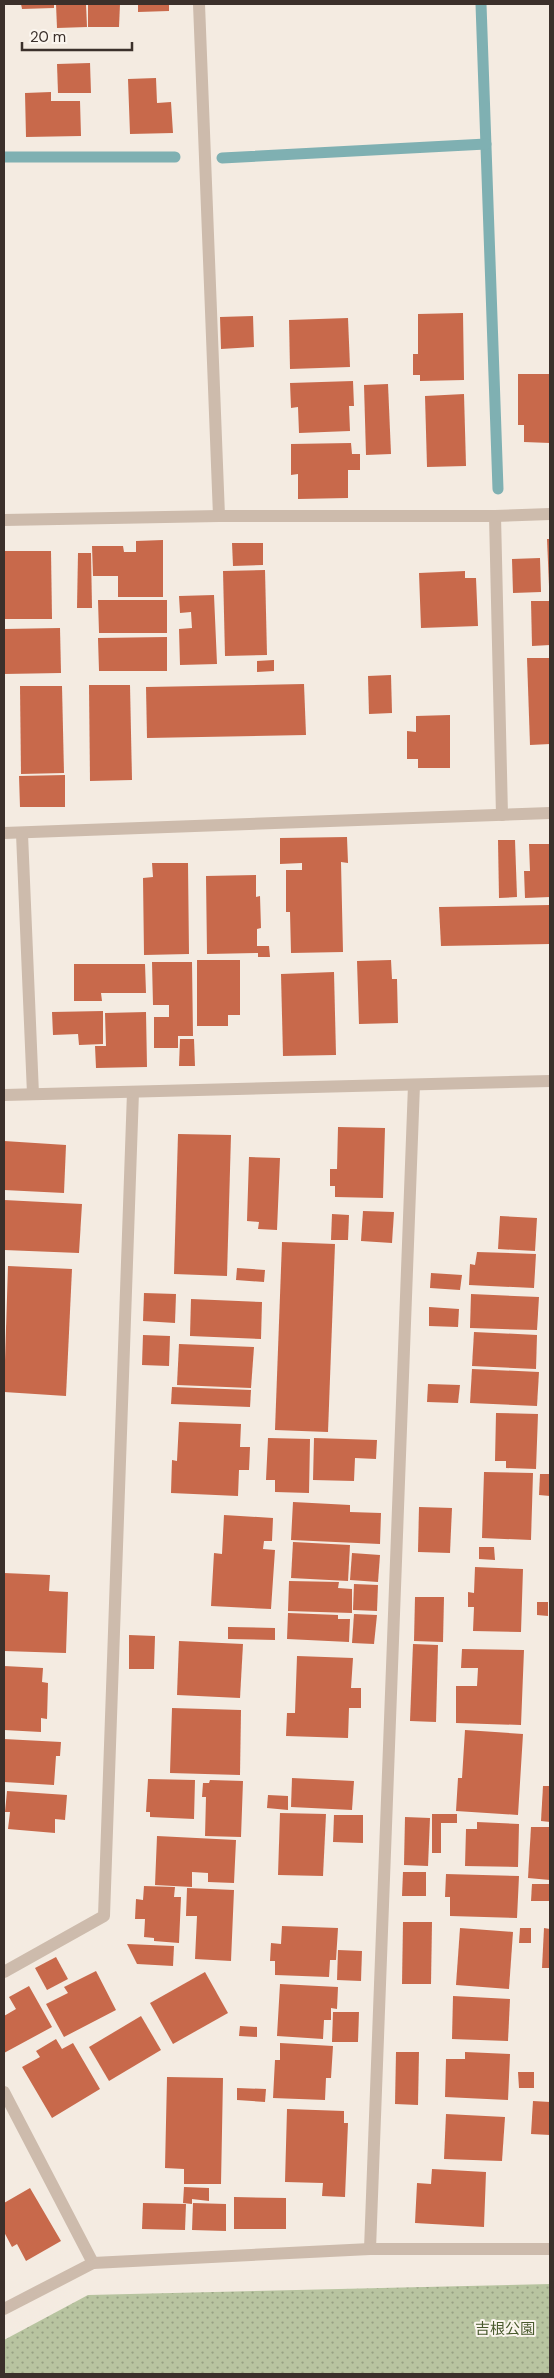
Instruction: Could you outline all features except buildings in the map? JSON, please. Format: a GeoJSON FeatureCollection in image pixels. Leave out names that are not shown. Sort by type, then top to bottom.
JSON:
{"type":"FeatureCollection","features":[{"type":"Feature","properties":{"kind":"street"},"geometry":{"type":"LineString","coordinates":[[199,4],[219,516]]}},
{"type":"Feature","properties":{"kind":"street"},"geometry":{"type":"LineString","coordinates":[[4,520],[219,516],[495,516],[550,514]]}},
{"type":"Feature","properties":{"kind":"street"},"geometry":{"type":"LineString","coordinates":[[495,516],[502,815]]}},
{"type":"Feature","properties":{"kind":"street"},"geometry":{"type":"LineString","coordinates":[[4,833],[22,834],[550,812]]}},
{"type":"Feature","properties":{"kind":"street"},"geometry":{"type":"LineString","coordinates":[[22,834],[34,1094]]}},
{"type":"Feature","properties":{"kind":"street"},"geometry":{"type":"LineString","coordinates":[[4,1095],[550,1081]]}},
{"type":"Feature","properties":{"kind":"street"},"geometry":{"type":"LineString","coordinates":[[370,2250],[414,1085]]}},
{"type":"Feature","properties":{"kind":"street"},"geometry":{"type":"LineString","coordinates":[[4,1972],[104,1916],[133,1092]]}},
{"type":"Feature","properties":{"kind":"street"},"geometry":{"type":"LineString","coordinates":[[4,2092],[93,2264]]}},
{"type":"Feature","properties":{"kind":"street"},"geometry":{"type":"LineString","coordinates":[[4,2309],[93,2264],[370,2250],[550,2249]]}},
{"type":"Feature","properties":{"kind":"green space","name":"吉根公園"},"geometry":{"type":"Polygon","coordinates":[[[550,2284],[550,2374],[4,2374],[4,2340],[88,2295],[550,2284]]]}},
{"type":"Feature","properties":{"kind":"waterway"},"geometry":{"type":"LineString","coordinates":[[481,4],[498,489]]}},
{"type":"Feature","properties":{"kind":"waterway"},"geometry":{"type":"LineString","coordinates":[[222,158],[486,144]]}},
{"type":"Feature","properties":{"kind":"waterway"},"geometry":{"type":"LineString","coordinates":[[4,157],[175,157]]}}]}
